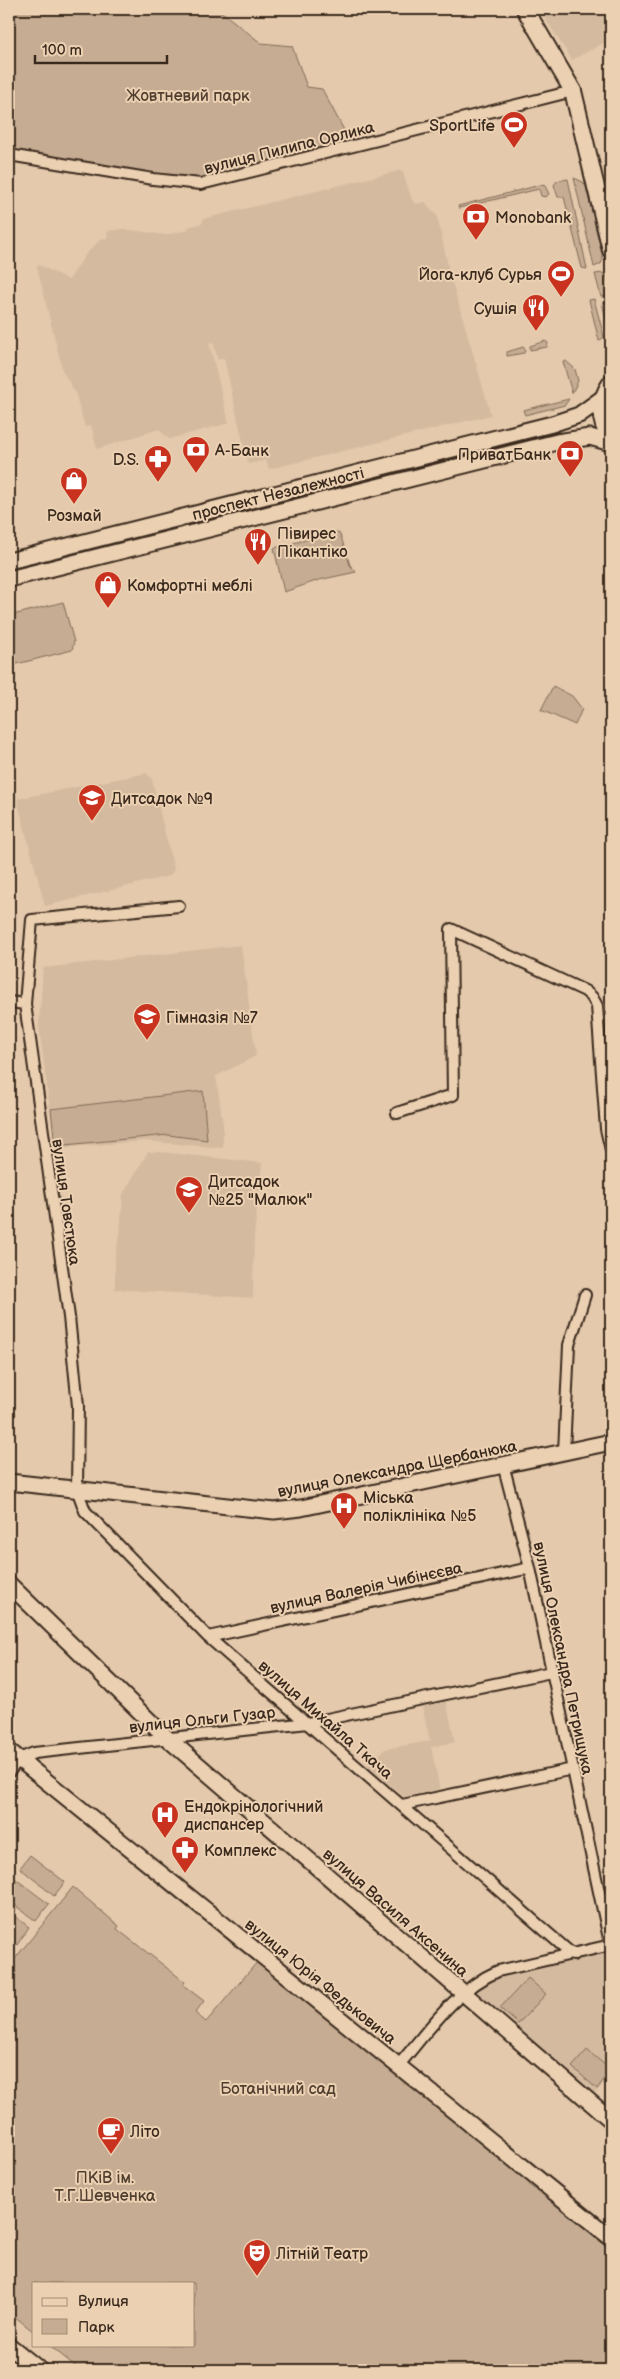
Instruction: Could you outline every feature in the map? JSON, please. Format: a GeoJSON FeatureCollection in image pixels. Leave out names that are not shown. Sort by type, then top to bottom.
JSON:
{"type":"FeatureCollection","features":[{"type":"Feature","properties":{"kind":"main road"},"geometry":{"type":"LineString","coordinates":[[525,9],[573,91],[611,250]]}},
{"type":"Feature","properties":{"kind":"main road"},"geometry":{"type":"LineString","coordinates":[[607,390],[602,418],[611,439]]}},
{"type":"Feature","properties":{"kind":"main road"},"geometry":{"type":"LineString","coordinates":[[9,2346],[39,2370]]}},
{"type":"Feature","properties":{"kind":"street","name":"вулиця Пилипа Орлика"},"geometry":{"type":"LineString","coordinates":[[9,155],[153,179],[201,184],[573,91]]}},
{"type":"Feature","properties":{"kind":"street","name":"проспект Незалежності"},"geometry":{"type":"LineString","coordinates":[[9,561],[552,424],[579,415],[607,390]]}},
{"type":"Feature","properties":{"kind":"street","name":"проспект Незалежності"},"geometry":{"type":"LineString","coordinates":[[9,579],[556,442],[590,437],[611,443]]}},
{"type":"Feature","properties":{"kind":"street","name":"вулиця Товстюка"},"geometry":{"type":"LineString","coordinates":[[77,1489],[78,1406],[70,1324],[25,1004],[32,920],[179,906]]}},
{"type":"Feature","properties":{"kind":"street"},"geometry":{"type":"LineString","coordinates":[[398,1113],[453,1095],[451,929],[585,991],[592,997],[597,1006],[606,1130],[611,1150]]}},
{"type":"Feature","properties":{"kind":"street"},"geometry":{"type":"LineString","coordinates":[[9,1002],[25,1004]]}},
{"type":"Feature","properties":{"kind":"street"},"geometry":{"type":"LineString","coordinates":[[564,1452],[569,1345],[585,1295]]}},
{"type":"Feature","properties":{"kind":"street","name":"вулиця Олександра Щербанюка"},"geometry":{"type":"LineString","coordinates":[[9,1482],[274,1511],[301,1508],[564,1452],[610,1446]]}},
{"type":"Feature","properties":{"kind":"street","name":"вулиця Олександра Петрищука"},"geometry":{"type":"LineString","coordinates":[[503,1464],[530,1568],[611,1946]]}},
{"type":"Feature","properties":{"kind":"street","name":"вулиця Михайла Ткача"},"geometry":{"type":"LineString","coordinates":[[77,1489],[85,1511],[208,1637],[572,1955]]}},
{"type":"Feature","properties":{"kind":"street","name":"вулиця Валерія Чибінєєва"},"geometry":{"type":"LineString","coordinates":[[208,1637],[530,1568]]}},
{"type":"Feature","properties":{"kind":"street","name":"вулиця Василя Аксенина"},"geometry":{"type":"LineString","coordinates":[[9,1584],[167,1738],[611,2120]]}},
{"type":"Feature","properties":{"kind":"street","name":"вулиця Ольги Гузар"},"geometry":{"type":"LineString","coordinates":[[14,1755],[308,1723],[552,1672]]}},
{"type":"Feature","properties":{"kind":"street"},"geometry":{"type":"LineString","coordinates":[[9,1772],[14,1755]]}},
{"type":"Feature","properties":{"kind":"street","name":"вулиця Юрія Федьковича"},"geometry":{"type":"LineString","coordinates":[[14,1755],[611,2238]]}},
{"type":"Feature","properties":{"kind":"street"},"geometry":{"type":"LineString","coordinates":[[402,1805],[573,1769]]}},
{"type":"Feature","properties":{"kind":"street"},"geometry":{"type":"LineString","coordinates":[[398,2066],[462,1992],[484,1977],[498,1971],[611,1946]]}},
{"type":"Feature","properties":{"kind":"shaded area"},"geometry":{"type":"Polygon","coordinates":[[[539,9],[611,9],[611,39],[572,60],[539,9]]]}},
{"type":"Feature","properties":{"kind":"shaded area"},"geometry":{"type":"Polygon","coordinates":[[[402,170],[412,200],[416,204],[425,202],[437,216],[450,275],[491,415],[269,469],[266,460],[248,464],[224,358],[218,360],[213,342],[209,343],[229,423],[169,439],[159,429],[97,449],[91,425],[85,427],[75,392],[63,372],[37,267],[39,265],[69,280],[86,254],[102,238],[107,239],[108,231],[123,229],[165,235],[188,230],[188,227],[203,223],[203,219],[402,170]]]}},
{"type":"Feature","properties":{"kind":"shaded area","name":"Дитсадок №9"},"geometry":{"type":"Polygon","coordinates":[[[147,773],[152,780],[174,870],[169,876],[45,906],[17,799],[147,773]]]}},
{"type":"Feature","properties":{"kind":"shaded area","name":"Гімназія №7"},"geometry":{"type":"Polygon","coordinates":[[[241,945],[256,1056],[216,1076],[223,1124],[223,1148],[144,1141],[55,1148],[39,1026],[43,968],[241,945]]]}},
{"type":"Feature","properties":{"kind":"shaded area","name":"Дитсадок №25 \"Малюк\""},"geometry":{"type":"Polygon","coordinates":[[[148,1152],[262,1163],[254,1236],[253,1298],[115,1289],[115,1256],[120,1235],[123,1194],[148,1152]]]}},
{"type":"Feature","properties":{"kind":"shaded area"},"geometry":{"type":"Polygon","coordinates":[[[446,1701],[455,1742],[431,1747],[440,1790],[404,1797],[367,1765],[385,1749],[430,1741],[422,1706],[446,1701]]]}},
{"type":"Feature","properties":{"kind":"shaded area"},"geometry":{"type":"Polygon","coordinates":[[[611,1945],[611,2075],[589,2101],[462,1991],[484,1978],[611,1945]]]}},
{"type":"Feature","properties":{"kind":"green space","name":"Жовтневий парк"},"geometry":{"type":"Polygon","coordinates":[[[9,9],[218,9],[261,43],[292,46],[307,87],[322,89],[353,147],[201,185],[9,156],[9,9]]]}},
{"type":"Feature","properties":{"kind":"green space"},"geometry":{"type":"Polygon","coordinates":[[[574,178],[583,182],[586,187],[603,259],[601,264],[594,267],[574,178]]]}},
{"type":"Feature","properties":{"kind":"green space"},"geometry":{"type":"Polygon","coordinates":[[[568,179],[587,269],[582,268],[564,197],[558,197],[554,185],[557,181],[568,179]]]}},
{"type":"Feature","properties":{"kind":"green space"},"geometry":{"type":"Polygon","coordinates":[[[544,184],[549,194],[546,197],[541,196],[539,189],[459,208],[458,206],[544,184]]]}},
{"type":"Feature","properties":{"kind":"green space"},"geometry":{"type":"Polygon","coordinates":[[[603,273],[607,276],[611,295],[601,297],[595,274],[603,273]]]}},
{"type":"Feature","properties":{"kind":"green space"},"geometry":{"type":"Polygon","coordinates":[[[594,299],[604,337],[599,341],[589,300],[594,299]]]}},
{"type":"Feature","properties":{"kind":"green space"},"geometry":{"type":"Polygon","coordinates":[[[611,301],[611,339],[602,303],[611,301]]]}},
{"type":"Feature","properties":{"kind":"green space"},"geometry":{"type":"Polygon","coordinates":[[[545,341],[548,343],[547,347],[530,350],[530,346],[545,341]]]}},
{"type":"Feature","properties":{"kind":"green space"},"geometry":{"type":"Polygon","coordinates":[[[523,347],[525,349],[524,353],[507,356],[507,352],[523,347]]]}},
{"type":"Feature","properties":{"kind":"green space"},"geometry":{"type":"Polygon","coordinates":[[[566,361],[575,369],[578,381],[572,393],[563,362],[566,361]]]}},
{"type":"Feature","properties":{"kind":"green space"},"geometry":{"type":"Polygon","coordinates":[[[569,399],[565,405],[525,415],[523,410],[569,399]]]}},
{"type":"Feature","properties":{"kind":"green space"},"geometry":{"type":"Polygon","coordinates":[[[547,432],[548,436],[516,444],[515,440],[547,432]]]}},
{"type":"Feature","properties":{"kind":"green space"},"geometry":{"type":"Polygon","coordinates":[[[435,459],[436,464],[192,526],[187,524],[435,459]]]}},
{"type":"Feature","properties":{"kind":"green space"},"geometry":{"type":"Polygon","coordinates":[[[162,529],[162,532],[159,534],[9,572],[9,566],[162,529]]]}},
{"type":"Feature","properties":{"kind":"green space"},"geometry":{"type":"Polygon","coordinates":[[[336,532],[340,534],[350,565],[356,572],[319,580],[284,592],[274,548],[336,532]]]}},
{"type":"Feature","properties":{"kind":"green space"},"geometry":{"type":"Polygon","coordinates":[[[63,602],[74,642],[72,650],[9,666],[9,616],[63,602]]]}},
{"type":"Feature","properties":{"kind":"green space"},"geometry":{"type":"Polygon","coordinates":[[[553,686],[572,696],[582,709],[575,725],[541,710],[553,686]]]}},
{"type":"Feature","properties":{"kind":"green space"},"geometry":{"type":"Polygon","coordinates":[[[203,1091],[207,1140],[168,1135],[55,1146],[51,1109],[203,1091]]]}},
{"type":"Feature","properties":{"kind":"green space"},"geometry":{"type":"Polygon","coordinates":[[[30,1855],[65,1882],[54,1896],[20,1868],[30,1855]]]}},
{"type":"Feature","properties":{"kind":"green space"},"geometry":{"type":"Polygon","coordinates":[[[13,1877],[49,1904],[36,1921],[9,1901],[9,1883],[13,1877]]]}},
{"type":"Feature","properties":{"kind":"green space"},"geometry":{"type":"Polygon","coordinates":[[[73,1887],[119,1926],[117,1929],[185,1982],[183,1985],[204,2001],[195,2013],[206,2022],[258,1961],[530,2181],[530,2186],[539,2192],[543,2191],[611,2246],[611,2370],[80,2370],[50,2346],[195,2346],[195,2282],[32,2282],[32,2330],[9,2312],[9,1966],[73,1887]]]}},
{"type":"Feature","properties":{"kind":"green space"},"geometry":{"type":"Polygon","coordinates":[[[9,1912],[29,1927],[17,1945],[9,1939],[9,1912]]]}},
{"type":"Feature","properties":{"kind":"green space"},"geometry":{"type":"Polygon","coordinates":[[[528,1978],[546,1994],[518,2024],[500,2008],[528,1978]]]}},
{"type":"Feature","properties":{"kind":"green space"},"geometry":{"type":"Polygon","coordinates":[[[587,2050],[611,2070],[597,2089],[572,2067],[587,2050]]]}},
{"type":"Feature","properties":{"kind":"place","name":"SportLife"},"geometry":{"type":"Point","coordinates":[514,149]}},
{"type":"Feature","properties":{"kind":"place","name":"Monobank"},"geometry":{"type":"Point","coordinates":[476,241]}},
{"type":"Feature","properties":{"kind":"place","name":"Йога-клуб Сурья"},"geometry":{"type":"Point","coordinates":[561,298]}},
{"type":"Feature","properties":{"kind":"place","name":"Сушія"},"geometry":{"type":"Point","coordinates":[536,332]}},
{"type":"Feature","properties":{"kind":"place","name":"А-Банк"},"geometry":{"type":"Point","coordinates":[196,474]}},
{"type":"Feature","properties":{"kind":"place","name":"ПриватБанк"},"geometry":{"type":"Point","coordinates":[570,478]}},
{"type":"Feature","properties":{"kind":"place","name":"D.S."},"geometry":{"type":"Point","coordinates":[158,483]}},
{"type":"Feature","properties":{"kind":"place","name":"Розмай"},"geometry":{"type":"Point","coordinates":[74,505]}},
{"type":"Feature","properties":{"kind":"place","name":"Півирес Пікантіко"},"geometry":{"type":"Point","coordinates":[258,566]}},
{"type":"Feature","properties":{"kind":"place","name":"Комфортні меблі"},"geometry":{"type":"Point","coordinates":[108,609]}},
{"type":"Feature","properties":{"kind":"place","name":"Дитсадок №9"},"geometry":{"type":"Point","coordinates":[92,822]}},
{"type":"Feature","properties":{"kind":"place","name":"Гімназія №7"},"geometry":{"type":"Point","coordinates":[147,1041]}},
{"type":"Feature","properties":{"kind":"place","name":"Дитсадок №25 \"Малюк\""},"geometry":{"type":"Point","coordinates":[189,1214]}},
{"type":"Feature","properties":{"kind":"place","name":"Міська поліклініка №5"},"geometry":{"type":"Point","coordinates":[344,1530]}},
{"type":"Feature","properties":{"kind":"place","name":"Ендокрінологічний диспансер"},"geometry":{"type":"Point","coordinates":[165,1839]}},
{"type":"Feature","properties":{"kind":"place","name":"Комплекс"},"geometry":{"type":"Point","coordinates":[185,1874]}},
{"type":"Feature","properties":{"kind":"place","name":"Літо"},"geometry":{"type":"Point","coordinates":[111,2155]}},
{"type":"Feature","properties":{"kind":"place","name":"Літній Театр"},"geometry":{"type":"Point","coordinates":[257,2277]}},
{"type":"Feature","properties":{"kind":"park label","name":"Ботанічний сад"},"geometry":{"type":"Point","coordinates":[278,2088]}},
{"type":"Feature","properties":{"kind":"park label","name":"ПКіВ ім. Т.Г.Шевченка"},"geometry":{"type":"Point","coordinates":[105,2186]}}]}
